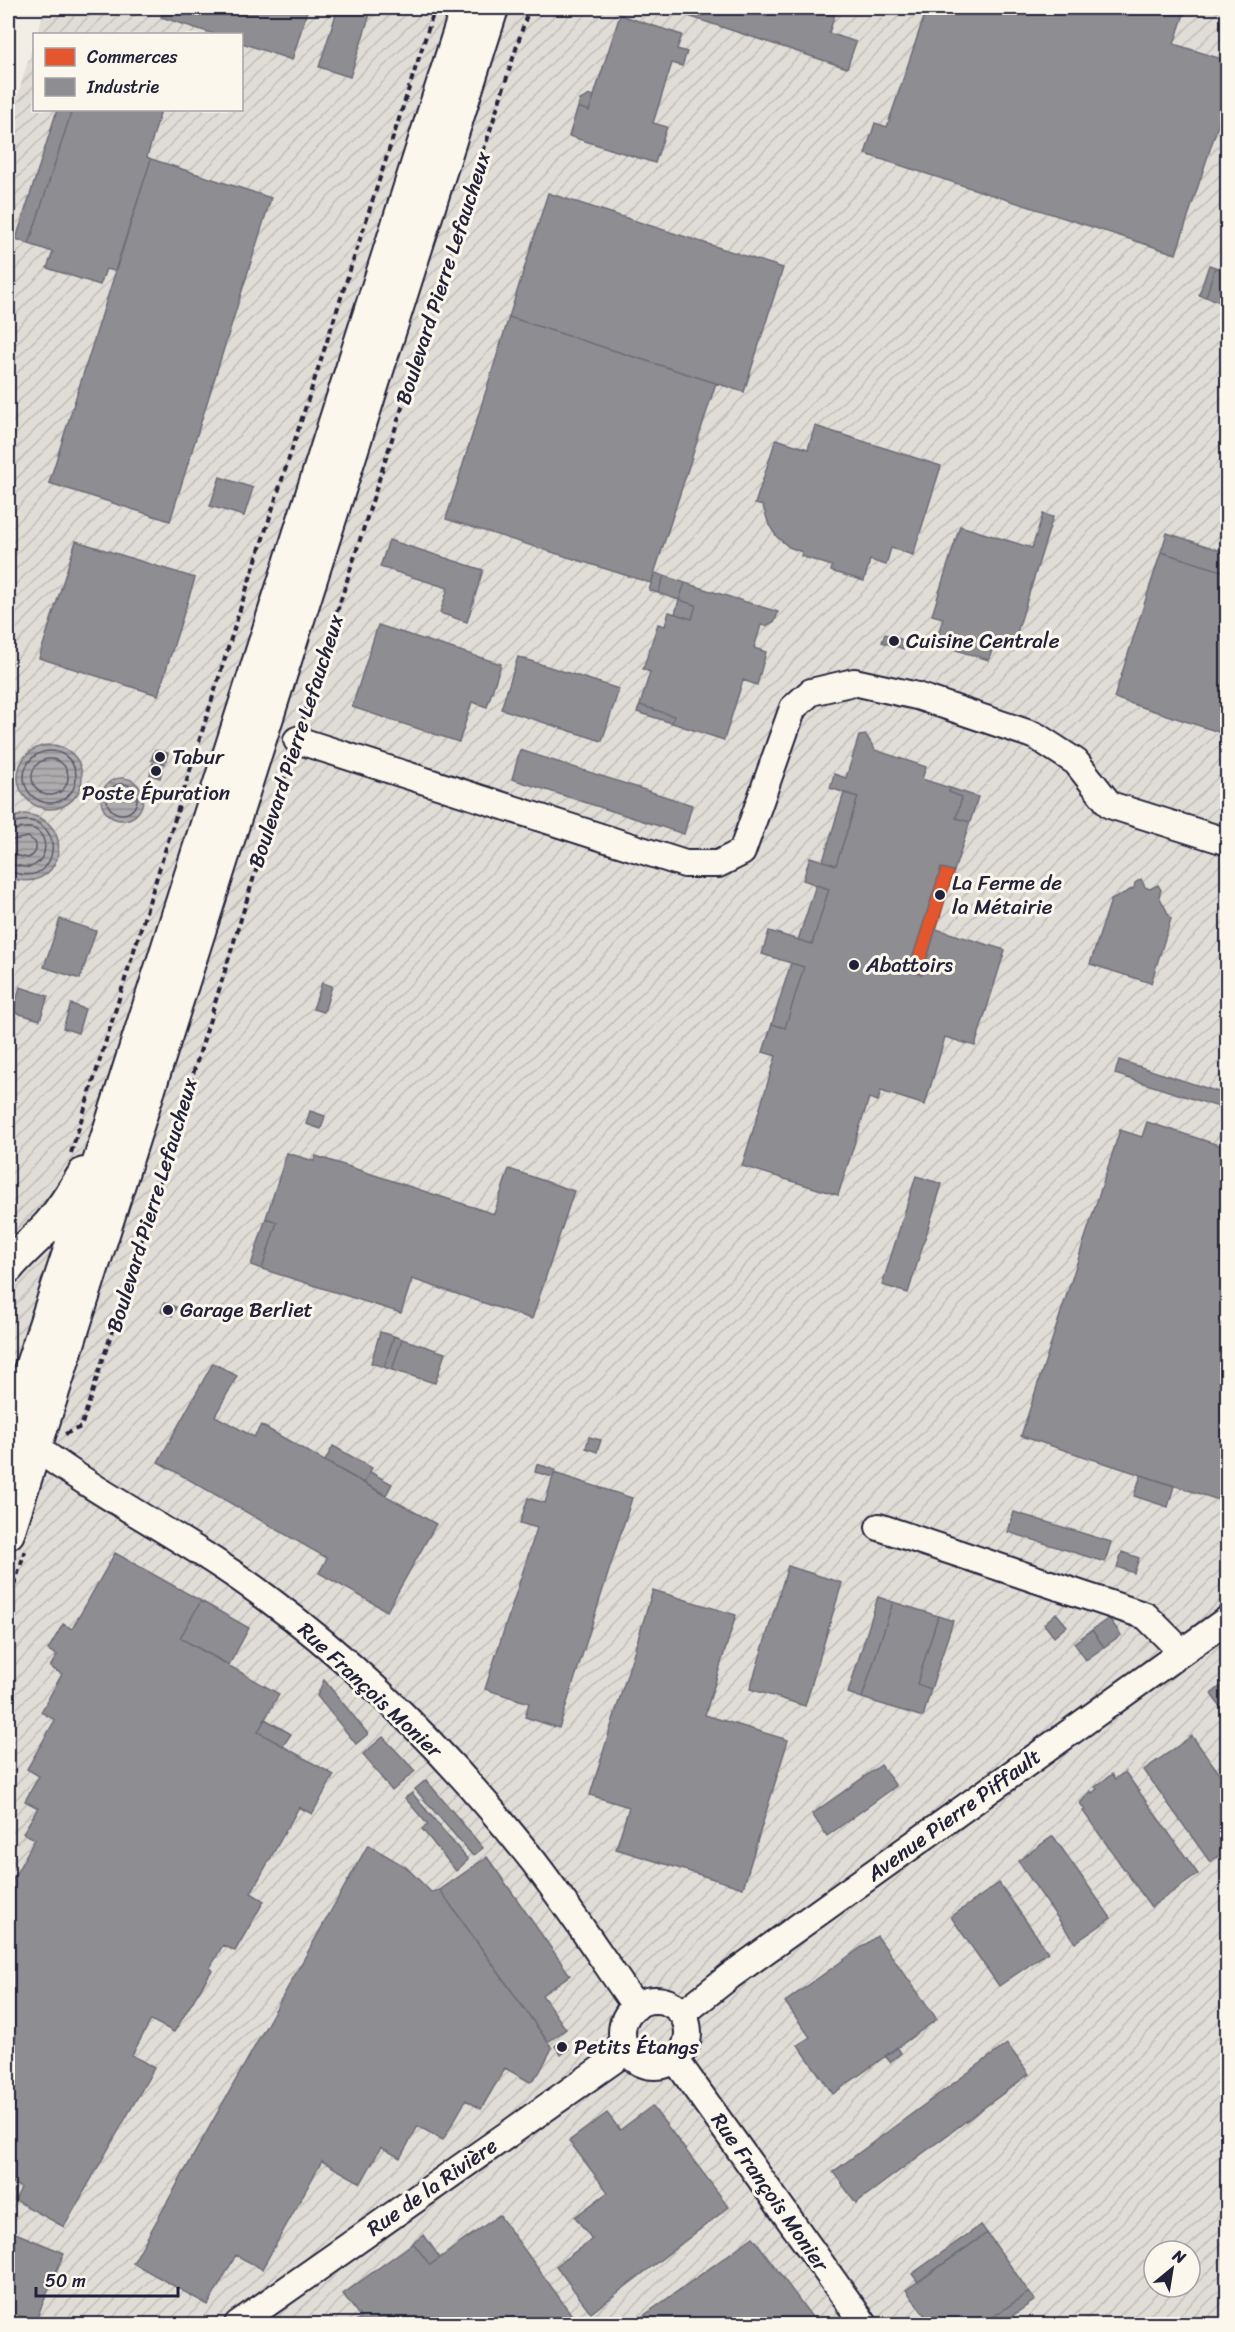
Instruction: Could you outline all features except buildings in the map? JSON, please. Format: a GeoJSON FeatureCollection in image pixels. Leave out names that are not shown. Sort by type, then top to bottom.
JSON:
{"type":"FeatureCollection","features":[{"type":"Feature","properties":{"kind":"main road","name":"Boulevard Pierre Lefaucheux"},"geometry":{"type":"LineString","coordinates":[[17,1541],[17,1441],[108,1136],[467,8]]}},
{"type":"Feature","properties":{"kind":"main road","name":"Boulevard Pierre Lefaucheux"},"geometry":{"type":"LineString","coordinates":[[17,1441],[492,8]]}},
{"type":"Feature","properties":{"kind":"main road"},"geometry":{"type":"LineString","coordinates":[[8,1267],[66,1203],[108,1136]]}},
{"type":"Feature","properties":{"kind":"street"},"geometry":{"type":"LineString","coordinates":[[297,741],[685,864],[718,864],[742,852],[792,708],[811,692],[854,682],[917,696],[1036,736],[1076,762],[1110,806],[1227,842]]}},
{"type":"Feature","properties":{"kind":"street","name":"Rue François Monier"},"geometry":{"type":"LineString","coordinates":[[17,1441],[197,1549],[267,1598],[334,1652],[387,1701],[454,1769],[509,1831],[559,1896],[636,2007]]}},
{"type":"Feature","properties":{"kind":"street"},"geometry":{"type":"LineString","coordinates":[[879,1527],[1146,1616],[1182,1653]]}},
{"type":"Feature","properties":{"kind":"street","name":"Avenue Pierre Piffault"},"geometry":{"type":"LineString","coordinates":[[682,2014],[1227,1619]]}},
{"type":"Feature","properties":{"kind":"street"},"geometry":{"type":"LineString","coordinates":[[665,2001],[675,2006],[682,2014],[687,2024],[688,2034],[686,2045],[675,2059],[663,2065],[652,2066],[641,2063],[628,2050],[623,2038],[623,2026],[627,2017],[643,2002],[665,2001]]}},
{"type":"Feature","properties":{"kind":"street","name":"Rue de la Rivière"},"geometry":{"type":"LineString","coordinates":[[238,2325],[628,2050]]}},
{"type":"Feature","properties":{"kind":"street","name":"Rue François Monier"},"geometry":{"type":"LineString","coordinates":[[675,2059],[864,2325]]}},
{"type":"Feature","properties":{"kind":"path"},"geometry":{"type":"LineString","coordinates":[[68,1161],[243,600],[435,8]]}},
{"type":"Feature","properties":{"kind":"path","name":"Boulevard Pierre Lefaucheux"},"geometry":{"type":"LineString","coordinates":[[17,1441],[81,1427],[529,8]]}},
{"type":"Feature","properties":{"kind":"path"},"geometry":{"type":"LineString","coordinates":[[8,1605],[17,1541]]}},
{"type":"Feature","properties":{"kind":"shaded area"},"geometry":{"type":"Polygon","coordinates":[[[43,8],[1227,8],[1227,2324],[8,2324],[8,128],[33,44],[33,111],[243,111],[243,33],[37,33],[45,9],[43,8]]]}},
{"type":"Feature","properties":{"kind":"water"},"geometry":{"type":"Polygon","coordinates":[[[50,745],[68,750],[73,754],[77,759],[82,777],[77,795],[73,800],[68,804],[50,809],[32,804],[27,800],[23,795],[18,777],[23,759],[27,754],[32,750],[50,745]]]}},
{"type":"Feature","properties":{"kind":"water"},"geometry":{"type":"Polygon","coordinates":[[[122,778],[130,779],[137,784],[142,791],[142,807],[137,814],[130,819],[122,820],[114,819],[107,814],[102,807],[101,799],[102,791],[107,784],[114,779],[122,778]]]}},
{"type":"Feature","properties":{"kind":"water"},"geometry":{"type":"Polygon","coordinates":[[[24,814],[42,819],[53,829],[58,842],[57,856],[51,869],[41,878],[26,881],[8,876],[8,819],[24,814]]]}},
{"type":"Feature","properties":{"kind":"place","name":"Cuisine Centrale"},"geometry":{"type":"Point","coordinates":[894,641]}},
{"type":"Feature","properties":{"kind":"place","name":"Tabur"},"geometry":{"type":"Point","coordinates":[160,757]}},
{"type":"Feature","properties":{"kind":"place","name":"Poste Épuration"},"geometry":{"type":"Point","coordinates":[156,771]}},
{"type":"Feature","properties":{"kind":"place","name":"La Ferme de la Métairie"},"geometry":{"type":"Point","coordinates":[940,895]}},
{"type":"Feature","properties":{"kind":"place","name":"Abattoirs"},"geometry":{"type":"Point","coordinates":[854,965]}},
{"type":"Feature","properties":{"kind":"place","name":"Garage Berliet"},"geometry":{"type":"Point","coordinates":[168,1310]}},
{"type":"Feature","properties":{"kind":"place","name":"Petits Étangs"},"geometry":{"type":"Point","coordinates":[562,2047]}}]}
